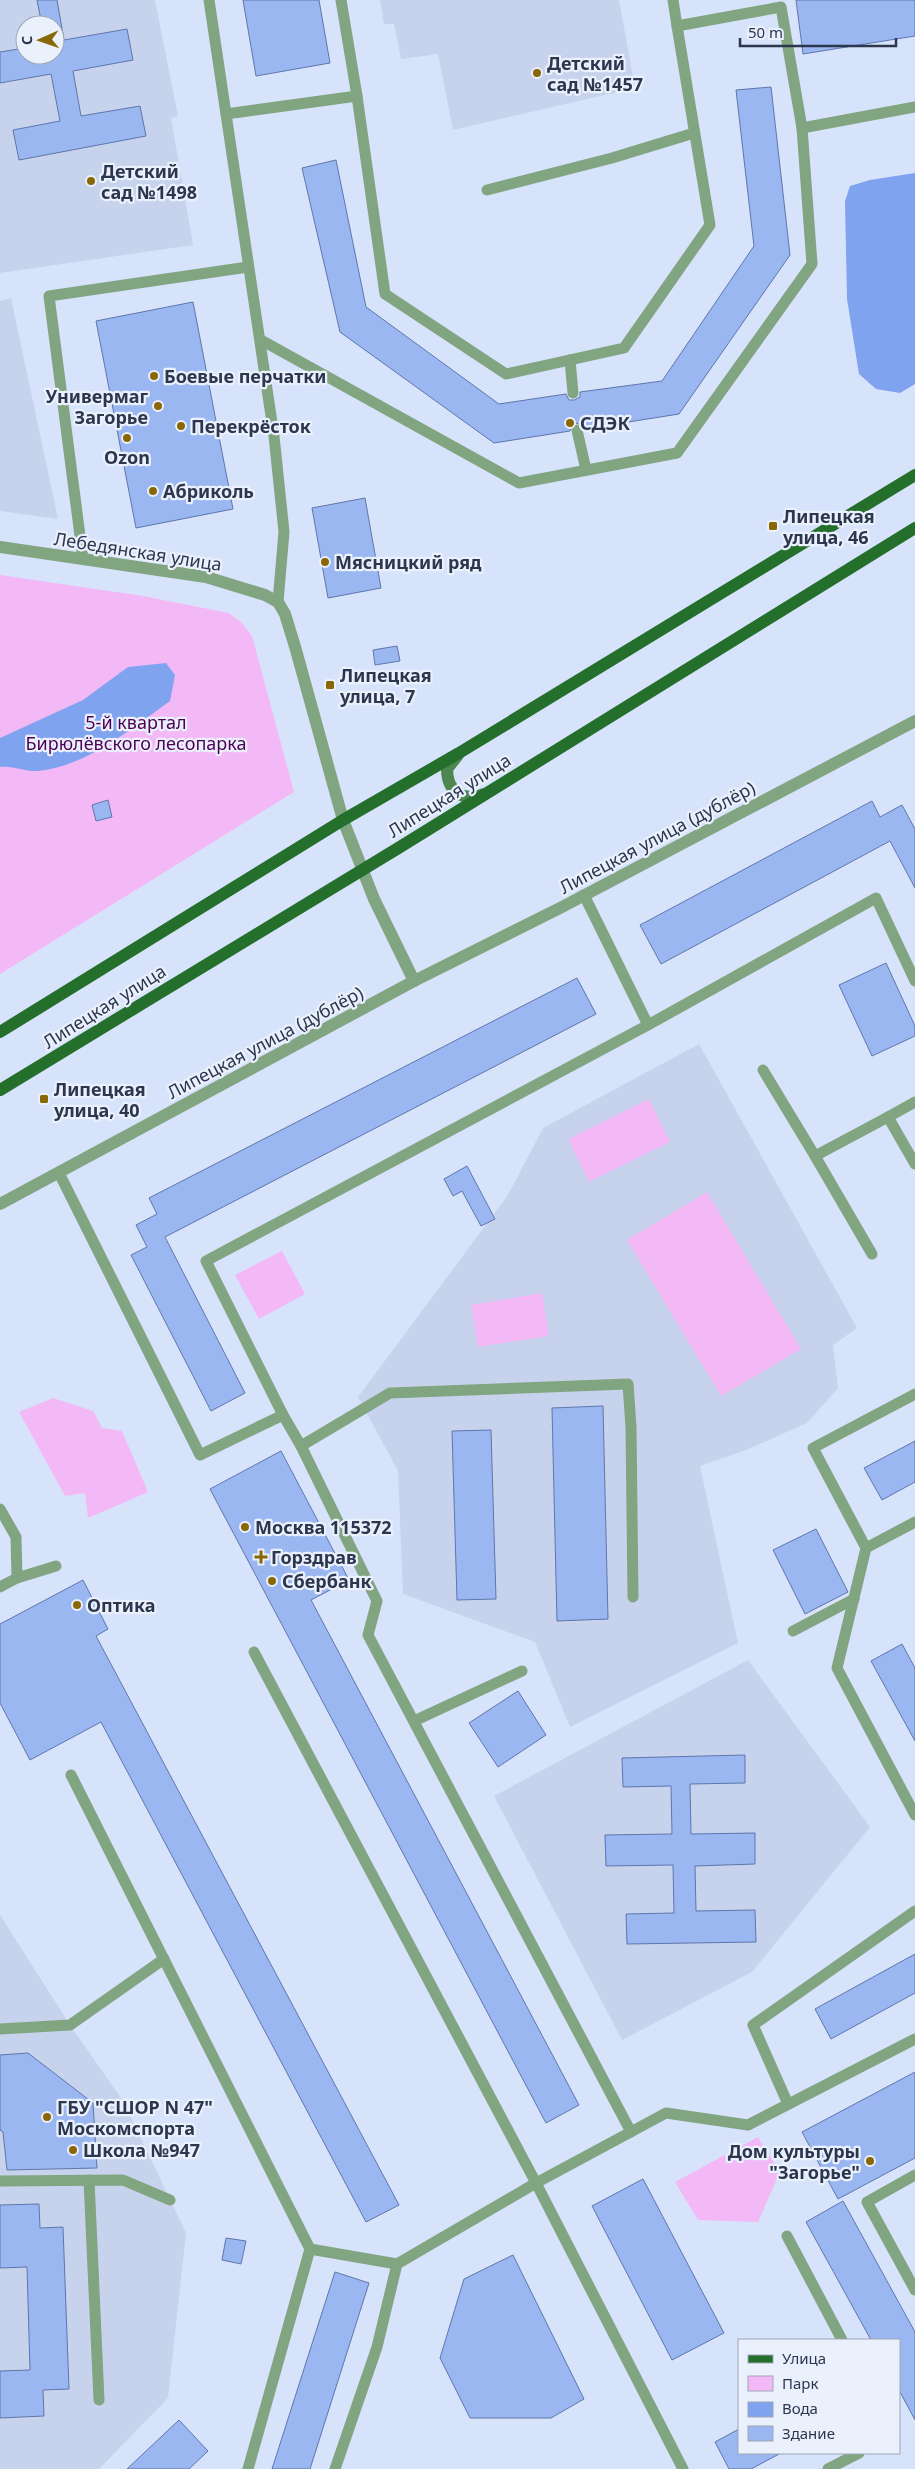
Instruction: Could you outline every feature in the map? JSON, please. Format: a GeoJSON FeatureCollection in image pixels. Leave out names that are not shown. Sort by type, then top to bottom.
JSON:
{"type":"FeatureCollection","features":[{"type":"Feature","properties":{"kind":"main road","name":"Липецкая улица"},"geometry":{"type":"LineString","coordinates":[[0,1032],[343,820],[459,753],[915,475]]}},
{"type":"Feature","properties":{"kind":"main road","name":"Липецкая улица"},"geometry":{"type":"LineString","coordinates":[[0,1090],[915,528]]}},
{"type":"Feature","properties":{"kind":"street","name":"Лебедянская улица"},"geometry":{"type":"LineString","coordinates":[[0,546],[206,577],[265,595],[278,602]]}},
{"type":"Feature","properties":{"kind":"street"},"geometry":{"type":"LineString","coordinates":[[278,602],[285,614],[296,650],[343,820],[361,869],[414,981]]}},
{"type":"Feature","properties":{"kind":"street","name":"Липецкая улица (дублёр)"},"geometry":{"type":"LineString","coordinates":[[0,1204],[414,981],[584,895],[915,722]]}},
{"type":"Feature","properties":{"kind":"street"},"geometry":{"type":"LineString","coordinates":[[459,753],[447,768],[449,785],[454,792],[468,798],[484,794]]}},
{"type":"Feature","properties":{"kind":"lane"},"geometry":{"type":"LineString","coordinates":[[209,0],[274,436],[284,532],[278,602]]}},
{"type":"Feature","properties":{"kind":"lane"},"geometry":{"type":"LineString","coordinates":[[341,0],[357,96],[385,294],[506,374],[624,348],[710,225],[673,0]]}},
{"type":"Feature","properties":{"kind":"lane"},"geometry":{"type":"LineString","coordinates":[[261,340],[519,484],[677,453],[812,264],[802,128],[781,4],[677,26]]}},
{"type":"Feature","properties":{"kind":"lane"},"geometry":{"type":"LineString","coordinates":[[226,114],[357,96]]}},
{"type":"Feature","properties":{"kind":"lane"},"geometry":{"type":"LineString","coordinates":[[802,128],[915,107]]}},
{"type":"Feature","properties":{"kind":"lane"},"geometry":{"type":"LineString","coordinates":[[487,190],[612,158],[694,133]]}},
{"type":"Feature","properties":{"kind":"lane"},"geometry":{"type":"LineString","coordinates":[[83,559],[49,296],[248,267]]}},
{"type":"Feature","properties":{"kind":"lane"},"geometry":{"type":"LineString","coordinates":[[570,360],[572,394]]}},
{"type":"Feature","properties":{"kind":"lane"},"geometry":{"type":"LineString","coordinates":[[577,430],[586,470]]}},
{"type":"Feature","properties":{"kind":"lane"},"geometry":{"type":"LineString","coordinates":[[584,895],[648,1025]]}},
{"type":"Feature","properties":{"kind":"lane"},"geometry":{"type":"LineString","coordinates":[[631,2132],[368,1635],[377,1600],[301,1446],[283,1415],[206,1261],[648,1025],[876,898],[915,980]]}},
{"type":"Feature","properties":{"kind":"lane"},"geometry":{"type":"LineString","coordinates":[[764,1070],[872,1254]]}},
{"type":"Feature","properties":{"kind":"lane"},"geometry":{"type":"LineString","coordinates":[[815,1156],[915,1102]]}},
{"type":"Feature","properties":{"kind":"lane"},"geometry":{"type":"LineString","coordinates":[[888,1117],[915,1164]]}},
{"type":"Feature","properties":{"kind":"lane"},"geometry":{"type":"LineString","coordinates":[[58,1173],[200,1455],[283,1415]]}},
{"type":"Feature","properties":{"kind":"lane"},"geometry":{"type":"LineString","coordinates":[[301,1446],[390,1393],[628,1384],[631,1427],[633,1597]]}},
{"type":"Feature","properties":{"kind":"lane"},"geometry":{"type":"LineString","coordinates":[[915,1394],[813,1448],[866,1548],[837,1668],[915,1815]]}},
{"type":"Feature","properties":{"kind":"lane"},"geometry":{"type":"LineString","coordinates":[[0,1509],[16,1538],[18,1578]]}},
{"type":"Feature","properties":{"kind":"lane"},"geometry":{"type":"LineString","coordinates":[[866,1548],[915,1522]]}},
{"type":"Feature","properties":{"kind":"lane"},"geometry":{"type":"LineString","coordinates":[[0,1587],[18,1578],[56,1566]]}},
{"type":"Feature","properties":{"kind":"lane"},"geometry":{"type":"LineString","coordinates":[[793,1631],[854,1599]]}},
{"type":"Feature","properties":{"kind":"lane"},"geometry":{"type":"LineString","coordinates":[[254,1652],[536,2183],[683,2469]]}},
{"type":"Feature","properties":{"kind":"lane"},"geometry":{"type":"LineString","coordinates":[[414,1721],[522,1671]]}},
{"type":"Feature","properties":{"kind":"lane"},"geometry":{"type":"LineString","coordinates":[[70,1775],[310,2249],[248,2469]]}},
{"type":"Feature","properties":{"kind":"lane"},"geometry":{"type":"LineString","coordinates":[[788,2104],[753,2025],[915,1910]]}},
{"type":"Feature","properties":{"kind":"lane"},"geometry":{"type":"LineString","coordinates":[[0,2029],[70,2025],[164,1959]]}},
{"type":"Feature","properties":{"kind":"lane"},"geometry":{"type":"LineString","coordinates":[[310,2249],[397,2264],[536,2183],[666,2113],[748,2124],[915,2039]]}},
{"type":"Feature","properties":{"kind":"lane"},"geometry":{"type":"LineString","coordinates":[[915,2175],[867,2202],[915,2290]]}},
{"type":"Feature","properties":{"kind":"lane"},"geometry":{"type":"LineString","coordinates":[[89,2180],[99,2400]]}},
{"type":"Feature","properties":{"kind":"lane"},"geometry":{"type":"LineString","coordinates":[[0,2181],[123,2180],[170,2200]]}},
{"type":"Feature","properties":{"kind":"lane"},"geometry":{"type":"LineString","coordinates":[[787,2236],[841,2339]]}},
{"type":"Feature","properties":{"kind":"lane"},"geometry":{"type":"LineString","coordinates":[[335,2469],[377,2347],[397,2264]]}},
{"type":"Feature","properties":{"kind":"lane"},"geometry":{"type":"LineString","coordinates":[[828,2469],[857,2454]]}},
{"type":"Feature","properties":{"kind":"shaded area","name":"Детский сад №1498"},"geometry":{"type":"Polygon","coordinates":[[[0,0],[155,0],[178,116],[171,118],[193,245],[0,273],[0,0]]]}},
{"type":"Feature","properties":{"kind":"shaded area","name":"Детский сад №1457"},"geometry":{"type":"Polygon","coordinates":[[[380,0],[619,0],[635,88],[453,130],[438,54],[401,59],[394,24],[384,24],[380,0]]]}},
{"type":"Feature","properties":{"kind":"shaded area"},"geometry":{"type":"Polygon","coordinates":[[[11,298],[58,519],[0,511],[0,301],[11,298]]]}},
{"type":"Feature","properties":{"kind":"shaded area"},"geometry":{"type":"Polygon","coordinates":[[[699,1044],[857,1328],[833,1345],[838,1388],[807,1423],[746,1450],[700,1466],[738,1643],[570,1727],[535,1642],[403,1594],[398,1471],[358,1397],[508,1195],[543,1128],[699,1044]]]}},
{"type":"Feature","properties":{"kind":"shaded area"},"geometry":{"type":"Polygon","coordinates":[[[748,1660],[870,1827],[752,1972],[622,2040],[494,1796],[748,1660]]]}},
{"type":"Feature","properties":{"kind":"shaded area","name":"Школа №947"},"geometry":{"type":"Polygon","coordinates":[[[0,1915],[70,2025],[123,2101],[186,2233],[168,2398],[99,2469],[0,2469],[0,1915]]]}},
{"type":"Feature","properties":{"kind":"green space","name":"5-й квартал Бирюлёвского лесопарка"},"geometry":{"type":"Polygon","coordinates":[[[0,575],[143,596],[229,613],[242,623],[252,636],[294,792],[0,974],[0,575]]]}},
{"type":"Feature","properties":{"kind":"green space"},"geometry":{"type":"Polygon","coordinates":[[[649,1099],[670,1142],[589,1182],[568,1139],[649,1099]]]}},
{"type":"Feature","properties":{"kind":"green space"},"geometry":{"type":"Polygon","coordinates":[[[707,1192],[801,1349],[721,1396],[627,1240],[707,1192]]]}},
{"type":"Feature","properties":{"kind":"green space"},"geometry":{"type":"Polygon","coordinates":[[[282,1251],[305,1294],[259,1319],[235,1275],[282,1251]]]}},
{"type":"Feature","properties":{"kind":"green space"},"geometry":{"type":"Polygon","coordinates":[[[542,1293],[549,1336],[478,1347],[471,1305],[542,1293]]]}},
{"type":"Feature","properties":{"kind":"green space"},"geometry":{"type":"Polygon","coordinates":[[[53,1398],[93,1411],[102,1428],[122,1431],[148,1492],[88,1518],[85,1493],[65,1496],[19,1412],[53,1398]]]}},
{"type":"Feature","properties":{"kind":"green space"},"geometry":{"type":"Polygon","coordinates":[[[758,2137],[780,2172],[758,2222],[698,2220],[675,2182],[758,2137]]]}},
{"type":"Feature","properties":{"kind":"water"},"geometry":{"type":"Polygon","coordinates":[[[915,173],[915,384],[900,393],[876,389],[859,374],[847,299],[845,201],[850,186],[870,180],[915,173]]]}},
{"type":"Feature","properties":{"kind":"water"},"geometry":{"type":"Polygon","coordinates":[[[166,663],[175,675],[170,701],[108,745],[74,762],[56,768],[33,771],[0,767],[0,738],[83,700],[128,667],[166,663]]]}},
{"type":"Feature","properties":{"kind":"building"},"geometry":{"type":"Polygon","coordinates":[[[37,0],[57,0],[60,15],[40,15],[37,0]]]}},
{"type":"Feature","properties":{"kind":"building"},"geometry":{"type":"Polygon","coordinates":[[[243,0],[319,0],[330,63],[256,76],[243,0]]]}},
{"type":"Feature","properties":{"kind":"building"},"geometry":{"type":"Polygon","coordinates":[[[796,0],[915,0],[915,36],[803,54],[796,0]]]}},
{"type":"Feature","properties":{"kind":"building"},"geometry":{"type":"Polygon","coordinates":[[[127,29],[133,60],[73,71],[81,116],[140,106],[146,136],[19,160],[13,130],[60,121],[51,74],[0,83],[0,52],[15,50],[15,65],[65,65],[65,40],[127,29]]]}},
{"type":"Feature","properties":{"kind":"building"},"geometry":{"type":"Polygon","coordinates":[[[771,87],[790,255],[679,414],[584,429],[582,425],[576,423],[572,425],[570,431],[494,443],[340,332],[302,168],[336,160],[366,307],[499,404],[566,394],[569,400],[574,400],[580,397],[580,392],[662,381],[754,246],[736,90],[771,87]]]}},
{"type":"Feature","properties":{"kind":"building"},"geometry":{"type":"Polygon","coordinates":[[[193,302],[233,509],[136,528],[96,321],[193,302]]]}},
{"type":"Feature","properties":{"kind":"building"},"geometry":{"type":"Polygon","coordinates":[[[365,498],[381,588],[328,598],[312,508],[365,498]]]}},
{"type":"Feature","properties":{"kind":"building"},"geometry":{"type":"Polygon","coordinates":[[[397,646],[400,661],[375,665],[373,650],[397,646]]]}},
{"type":"Feature","properties":{"kind":"building"},"geometry":{"type":"Polygon","coordinates":[[[108,800],[112,817],[96,821],[92,805],[108,800]]]}},
{"type":"Feature","properties":{"kind":"building"},"geometry":{"type":"Polygon","coordinates":[[[872,801],[880,817],[902,805],[915,829],[915,888],[890,841],[661,964],[640,925],[872,801]]]}},
{"type":"Feature","properties":{"kind":"building"},"geometry":{"type":"Polygon","coordinates":[[[886,963],[915,1026],[915,1036],[872,1056],[839,985],[886,963]]]}},
{"type":"Feature","properties":{"kind":"building"},"geometry":{"type":"Polygon","coordinates":[[[577,978],[596,1014],[165,1237],[245,1393],[211,1411],[131,1255],[147,1247],[136,1225],[157,1214],[149,1198],[577,978]]]}},
{"type":"Feature","properties":{"kind":"building"},"geometry":{"type":"Polygon","coordinates":[[[467,1166],[495,1219],[481,1226],[462,1191],[453,1196],[444,1179],[467,1166]]]}},
{"type":"Feature","properties":{"kind":"building"},"geometry":{"type":"Polygon","coordinates":[[[603,1406],[608,1619],[557,1621],[552,1408],[603,1406]]]}},
{"type":"Feature","properties":{"kind":"building"},"geometry":{"type":"Polygon","coordinates":[[[491,1430],[496,1599],[457,1600],[452,1431],[491,1430]]]}},
{"type":"Feature","properties":{"kind":"building"},"geometry":{"type":"Polygon","coordinates":[[[915,1441],[915,1482],[882,1500],[864,1468],[915,1441]]]}},
{"type":"Feature","properties":{"kind":"building"},"geometry":{"type":"Polygon","coordinates":[[[281,1451],[349,1580],[311,1600],[579,2105],[546,2123],[210,1489],[281,1451]]]}},
{"type":"Feature","properties":{"kind":"building"},"geometry":{"type":"Polygon","coordinates":[[[816,1529],[848,1592],[805,1614],[773,1550],[816,1529]]]}},
{"type":"Feature","properties":{"kind":"building"},"geometry":{"type":"Polygon","coordinates":[[[83,1580],[108,1629],[96,1636],[399,2205],[366,2222],[101,1722],[30,1760],[0,1703],[0,1624],[83,1580]]]}},
{"type":"Feature","properties":{"kind":"building"},"geometry":{"type":"Polygon","coordinates":[[[902,1644],[915,1668],[915,1741],[871,1661],[902,1644]]]}},
{"type":"Feature","properties":{"kind":"building"},"geometry":{"type":"Polygon","coordinates":[[[518,1691],[546,1735],[498,1767],[469,1723],[518,1691]]]}},
{"type":"Feature","properties":{"kind":"building"},"geometry":{"type":"Polygon","coordinates":[[[745,1755],[745,1783],[690,1784],[691,1834],[755,1833],[755,1864],[695,1866],[696,1911],[755,1910],[756,1942],[627,1944],[626,1914],[674,1913],[673,1865],[606,1866],[605,1835],[672,1834],[671,1786],[623,1787],[622,1758],[745,1755]]]}},
{"type":"Feature","properties":{"kind":"building"},"geometry":{"type":"Polygon","coordinates":[[[915,1954],[915,1993],[831,2039],[815,2009],[915,1954]]]}},
{"type":"Feature","properties":{"kind":"building","name":"ГБУ \"СШОР N 47\" Москомспорта"},"geometry":{"type":"Polygon","coordinates":[[[28,2053],[93,2103],[97,2168],[7,2170],[3,2132],[0,2130],[0,2055],[28,2053]]]}},
{"type":"Feature","properties":{"kind":"building"},"geometry":{"type":"Polygon","coordinates":[[[915,2072],[915,2158],[838,2199],[802,2132],[915,2072]]]}},
{"type":"Feature","properties":{"kind":"building"},"geometry":{"type":"Polygon","coordinates":[[[643,2179],[724,2333],[672,2360],[592,2206],[643,2179]]]}},
{"type":"Feature","properties":{"kind":"building"},"geometry":{"type":"Polygon","coordinates":[[[843,2201],[915,2332],[915,2420],[900,2392],[900,2339],[870,2339],[806,2222],[843,2201]]]}},
{"type":"Feature","properties":{"kind":"building"},"geometry":{"type":"Polygon","coordinates":[[[39,2204],[40,2228],[63,2227],[69,2389],[43,2390],[44,2416],[0,2418],[0,2371],[30,2370],[27,2267],[0,2268],[0,2205],[39,2204]]]}},
{"type":"Feature","properties":{"kind":"building"},"geometry":{"type":"Polygon","coordinates":[[[226,2238],[246,2241],[241,2264],[222,2260],[226,2238]]]}},
{"type":"Feature","properties":{"kind":"building"},"geometry":{"type":"Polygon","coordinates":[[[513,2255],[584,2399],[551,2418],[470,2418],[440,2358],[464,2279],[513,2255]]]}},
{"type":"Feature","properties":{"kind":"building"},"geometry":{"type":"Polygon","coordinates":[[[335,2272],[369,2283],[310,2469],[272,2469],[335,2272]]]}},
{"type":"Feature","properties":{"kind":"building"},"geometry":{"type":"Polygon","coordinates":[[[179,2420],[208,2451],[189,2469],[127,2469],[179,2420]]]}},
{"type":"Feature","properties":{"kind":"building"},"geometry":{"type":"Polygon","coordinates":[[[738,2430],[738,2454],[779,2454],[751,2469],[729,2469],[715,2442],[738,2430]]]}},
{"type":"Feature","properties":{"kind":"place","name":"Детский сад №1457"},"geometry":{"type":"Point","coordinates":[537,73]}},
{"type":"Feature","properties":{"kind":"place","name":"Детский сад №1498"},"geometry":{"type":"Point","coordinates":[91,181]}},
{"type":"Feature","properties":{"kind":"place","name":"Боевые перчатки"},"geometry":{"type":"Point","coordinates":[154,376]}},
{"type":"Feature","properties":{"kind":"place","name":"Универмаг Загорье"},"geometry":{"type":"Point","coordinates":[158,406]}},
{"type":"Feature","properties":{"kind":"place","name":"СДЭК"},"geometry":{"type":"Point","coordinates":[570,423]}},
{"type":"Feature","properties":{"kind":"place","name":"Перекрёсток"},"geometry":{"type":"Point","coordinates":[181,426]}},
{"type":"Feature","properties":{"kind":"place","name":"Ozon"},"geometry":{"type":"Point","coordinates":[127,438]}},
{"type":"Feature","properties":{"kind":"place","name":"Абриколь"},"geometry":{"type":"Point","coordinates":[153,491]}},
{"type":"Feature","properties":{"kind":"place","name":"Липецкая улица, 46"},"geometry":{"type":"Point","coordinates":[773,526]}},
{"type":"Feature","properties":{"kind":"place","name":"Мясницкий ряд"},"geometry":{"type":"Point","coordinates":[325,562]}},
{"type":"Feature","properties":{"kind":"place","name":"Липецкая улица, 7"},"geometry":{"type":"Point","coordinates":[330,685]}},
{"type":"Feature","properties":{"kind":"place","name":"Липецкая улица, 40"},"geometry":{"type":"Point","coordinates":[44,1099]}},
{"type":"Feature","properties":{"kind":"place","name":"Москва 115372"},"geometry":{"type":"Point","coordinates":[245,1527]}},
{"type":"Feature","properties":{"kind":"place","name":"Горздрав"},"geometry":{"type":"Point","coordinates":[261,1557]}},
{"type":"Feature","properties":{"kind":"place","name":"Сбербанк"},"geometry":{"type":"Point","coordinates":[272,1581]}},
{"type":"Feature","properties":{"kind":"place","name":"Оптика"},"geometry":{"type":"Point","coordinates":[77,1605]}},
{"type":"Feature","properties":{"kind":"place","name":"ГБУ \"СШОР N 47\" Москомспорта"},"geometry":{"type":"Point","coordinates":[47,2117]}},
{"type":"Feature","properties":{"kind":"place","name":"Школа №947"},"geometry":{"type":"Point","coordinates":[73,2150]}},
{"type":"Feature","properties":{"kind":"place","name":"Дом культуры \"Загорье\""},"geometry":{"type":"Point","coordinates":[870,2161]}}]}
